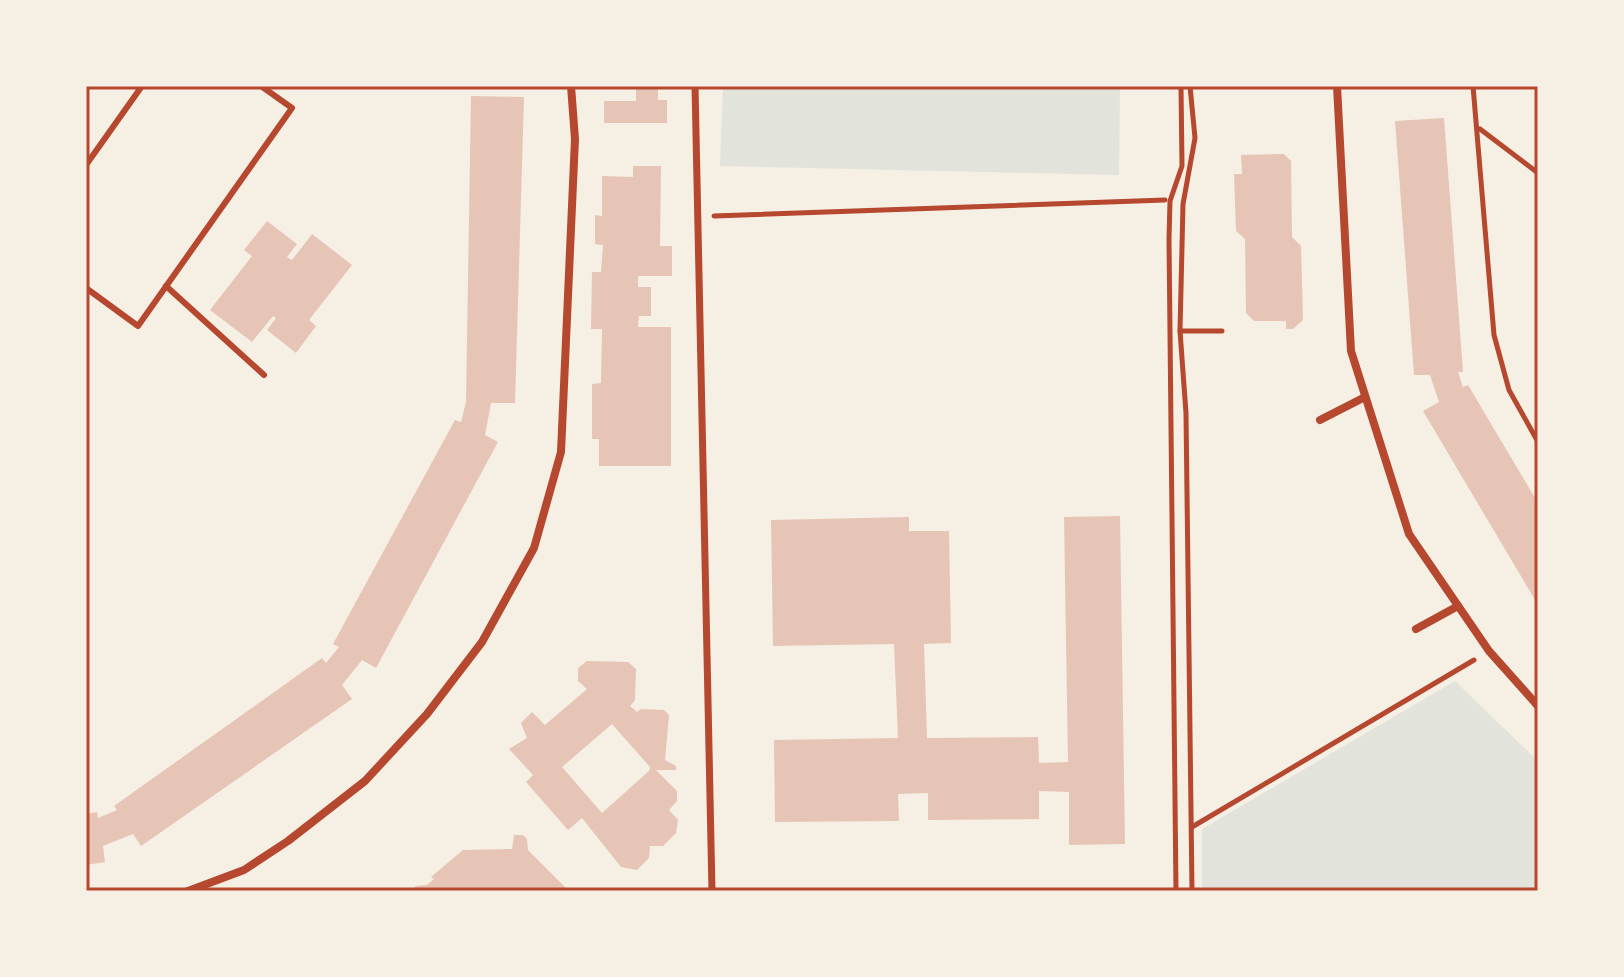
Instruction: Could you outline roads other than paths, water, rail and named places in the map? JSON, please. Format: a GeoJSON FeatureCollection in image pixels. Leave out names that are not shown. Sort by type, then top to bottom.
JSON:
{"type":"FeatureCollection","features":[{"type":"Feature","properties":{"kind":"street"},"geometry":{"type":"LineString","coordinates":[[188,891],[244,870],[288,841],[365,781],[427,714],[482,642],[534,548],[561,452],[575,139],[571,86]]}},
{"type":"Feature","properties":{"kind":"street"},"geometry":{"type":"LineString","coordinates":[[695,86],[712,891]]}},
{"type":"Feature","properties":{"kind":"street"},"geometry":{"type":"LineString","coordinates":[[1337,86],[1351,351],[1409,534],[1489,651],[1538,706]]}},
{"type":"Feature","properties":{"kind":"street"},"geometry":{"type":"LineString","coordinates":[[1320,420],[1365,397]]}},
{"type":"Feature","properties":{"kind":"street"},"geometry":{"type":"LineString","coordinates":[[1416,629],[1458,606]]}},
{"type":"Feature","properties":{"kind":"lane"},"geometry":{"type":"LineString","coordinates":[[86,288],[138,326],[292,108],[261,86]]}},
{"type":"Feature","properties":{"kind":"lane"},"geometry":{"type":"LineString","coordinates":[[86,165],[141,87]]}},
{"type":"Feature","properties":{"kind":"lane"},"geometry":{"type":"LineString","coordinates":[[166,286],[264,375]]}}]}
